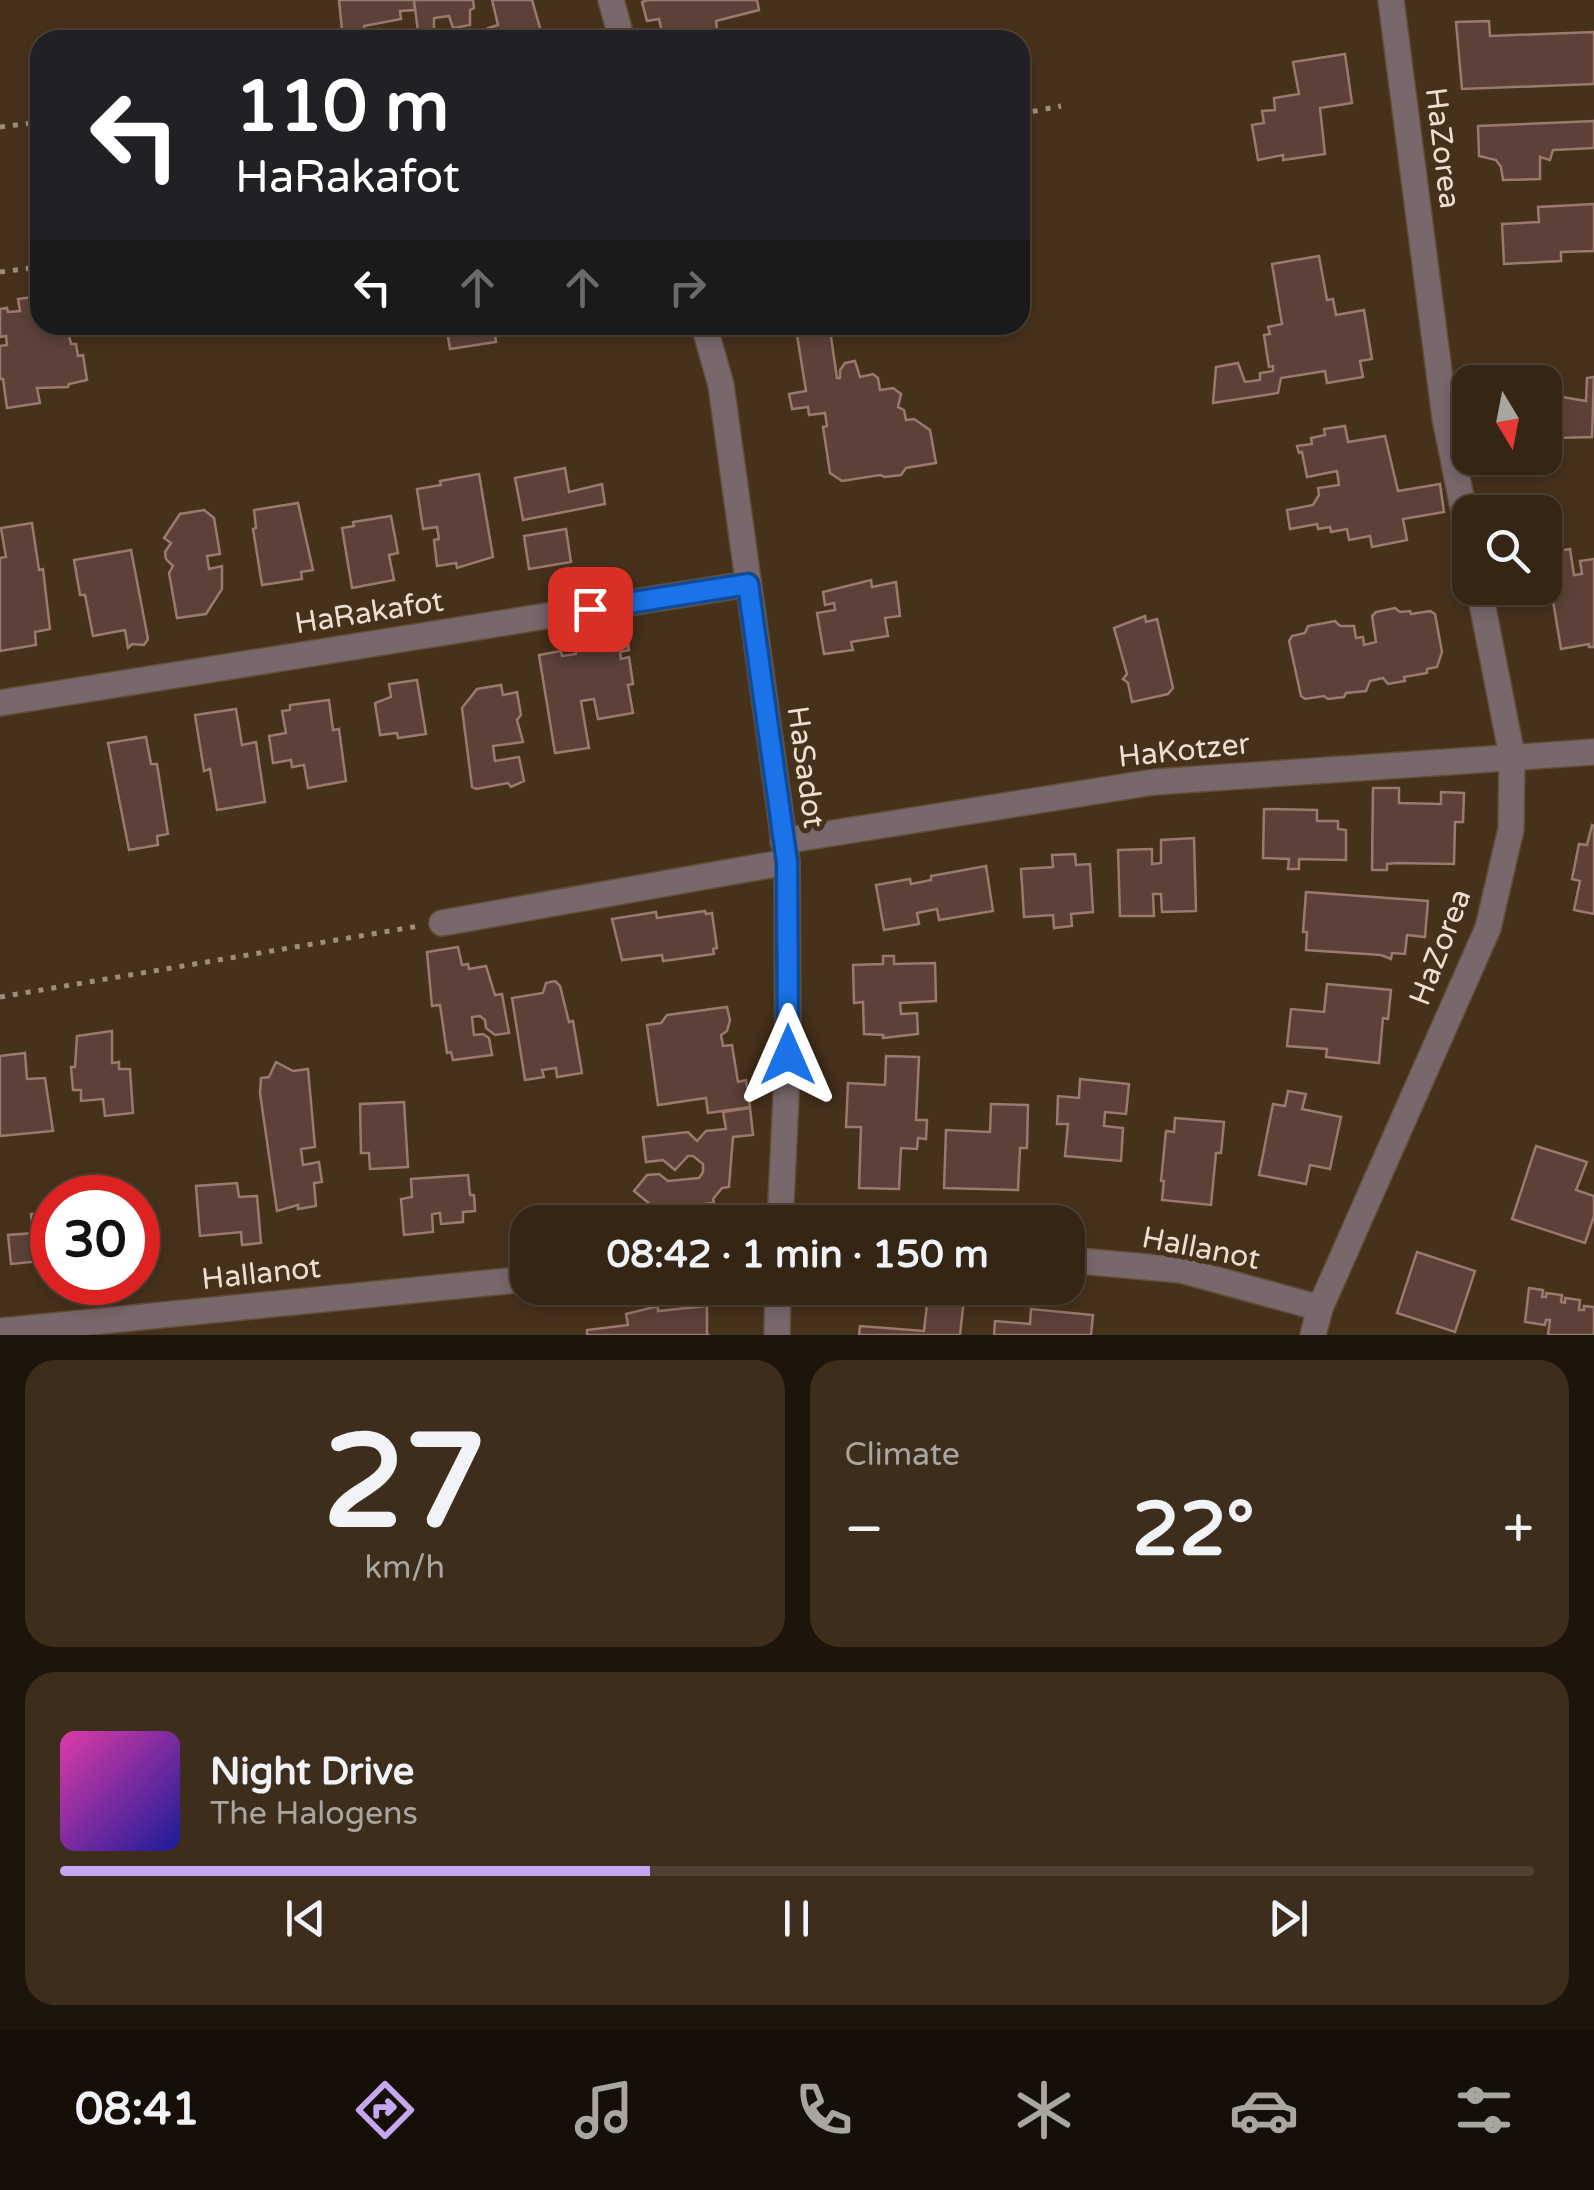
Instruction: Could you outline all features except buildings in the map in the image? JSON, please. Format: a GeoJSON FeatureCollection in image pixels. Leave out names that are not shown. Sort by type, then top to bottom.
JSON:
{"type":"FeatureCollection","features":[{"type":"Feature","properties":{"kind":"street"},"geometry":{"type":"LineString","coordinates":[[611,0],[619,30]]}},
{"type":"Feature","properties":{"kind":"street","name":"HaZorea"},"geometry":{"type":"LineString","coordinates":[[1391,0],[1446,418],[1461,495]]}},
{"type":"Feature","properties":{"kind":"street","name":"HaSadot"},"geometry":{"type":"LineString","coordinates":[[707,335],[721,384],[785,851],[788,1055],[781,1205]]}},
{"type":"Feature","properties":{"kind":"street","name":"HaRakafot"},"geometry":{"type":"LineString","coordinates":[[0,704],[748,584]]}},
{"type":"Feature","properties":{"kind":"street","name":"HaZorea"},"geometry":{"type":"LineString","coordinates":[[1313,1335],[1320,1308],[1488,928],[1511,829],[1512,756],[1482,605]]}},
{"type":"Feature","properties":{"kind":"street","name":"HaKotzer"},"geometry":{"type":"LineString","coordinates":[[442,922],[785,851],[1154,782],[1594,752]]}},
{"type":"Feature","properties":{"kind":"street","name":"HaIlanot"},"geometry":{"type":"LineString","coordinates":[[1085,1261],[1182,1270],[1320,1308]]}},
{"type":"Feature","properties":{"kind":"street","name":"HaIlanot"},"geometry":{"type":"LineString","coordinates":[[0,1331],[510,1281]]}},
{"type":"Feature","properties":{"kind":"street"},"geometry":{"type":"LineString","coordinates":[[777,1335],[778,1305]]}},
{"type":"Feature","properties":{"kind":"path"},"geometry":{"type":"LineString","coordinates":[[1030,112],[1061,106]]}},
{"type":"Feature","properties":{"kind":"path"},"geometry":{"type":"LineString","coordinates":[[0,127],[30,123]]}},
{"type":"Feature","properties":{"kind":"path"},"geometry":{"type":"LineString","coordinates":[[0,272],[30,268]]}},
{"type":"Feature","properties":{"kind":"path"},"geometry":{"type":"LineString","coordinates":[[0,998],[442,922]]}},
{"type":"Feature","properties":{"kind":"route"},"geometry":{"type":"LineString","coordinates":[[590,609],[748,584],[787,862],[788,1055]]}}]}
